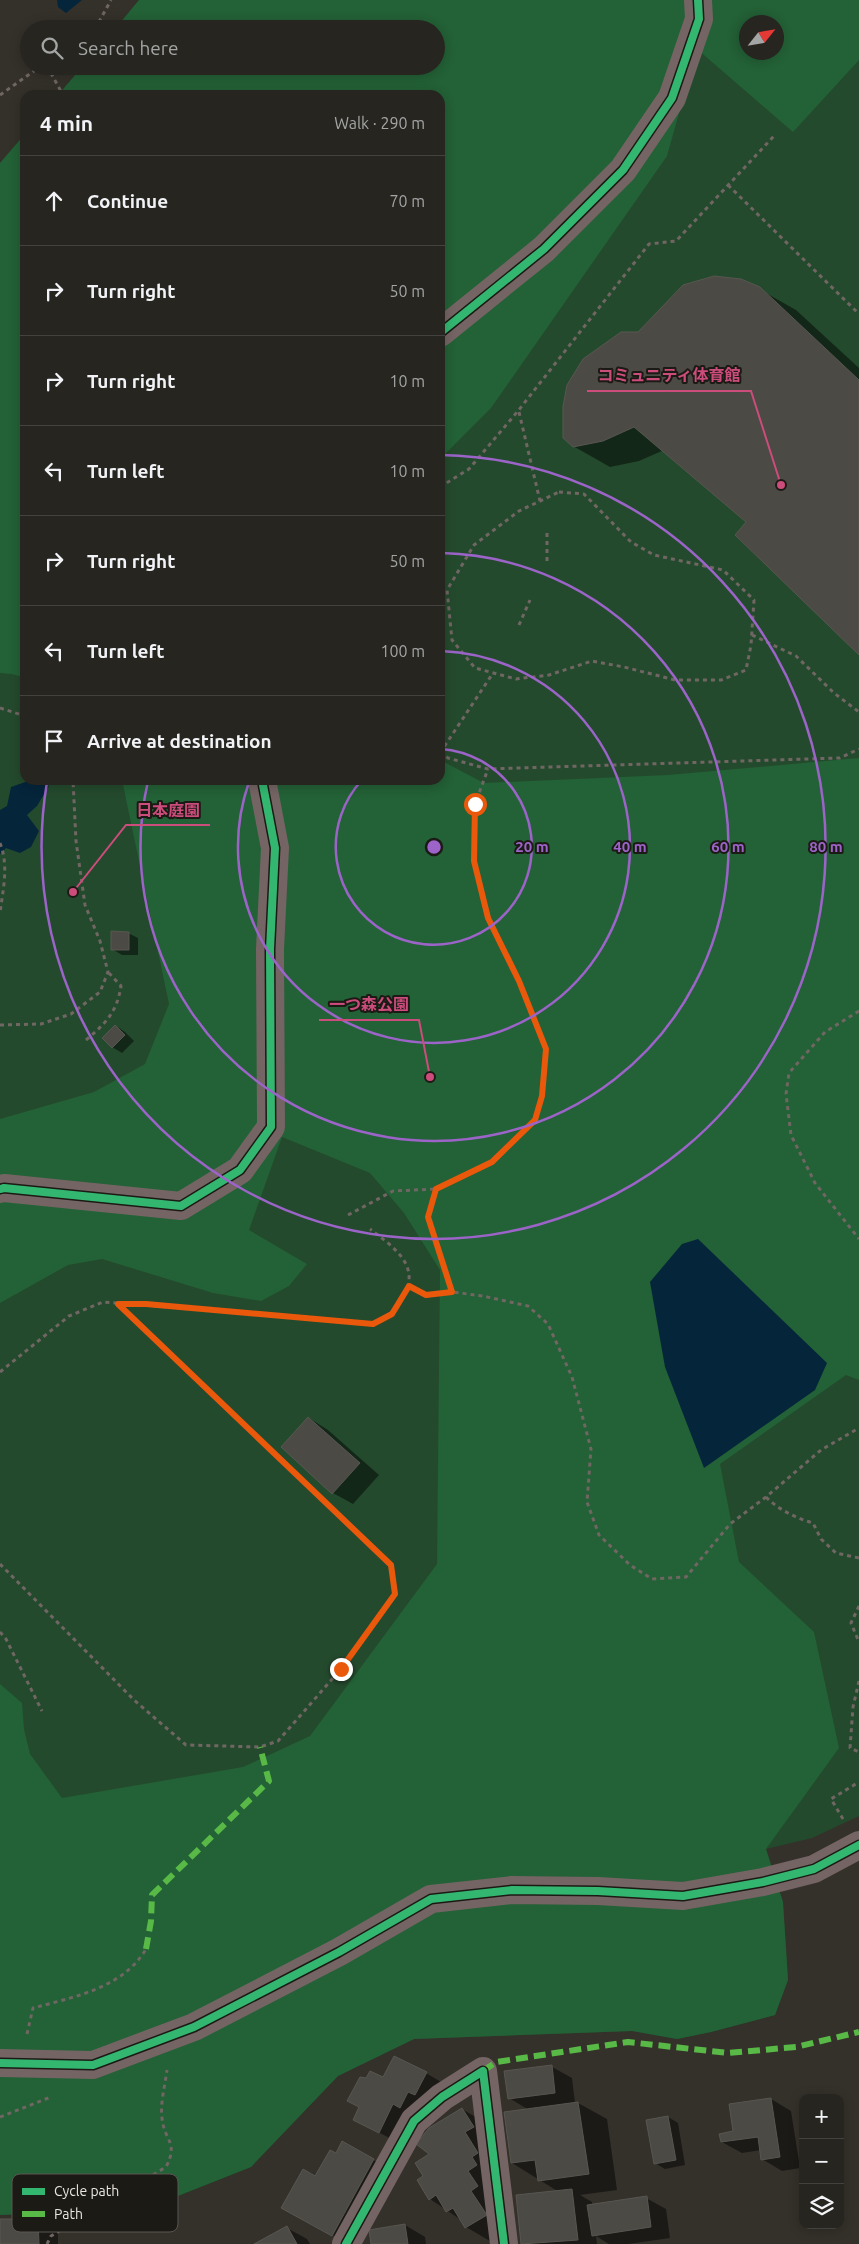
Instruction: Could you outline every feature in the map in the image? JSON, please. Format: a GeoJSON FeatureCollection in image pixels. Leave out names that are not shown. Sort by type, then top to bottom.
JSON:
{"type":"FeatureCollection","features":[{"type":"Feature","properties":{"kind":"street"},"geometry":{"type":"LineString","coordinates":[[445,329],[544,249],[623,170],[672,98],[699,19],[698,0]]}},
{"type":"Feature","properties":{"kind":"street"},"geometry":{"type":"LineString","coordinates":[[0,1189],[181,1206],[240,1170],[271,1127],[270,949],[275,848],[263,785]]}},
{"type":"Feature","properties":{"kind":"street"},"geometry":{"type":"LineString","coordinates":[[6,2064],[92,2065],[194,2027],[339,1952],[431,1899],[512,1890],[598,1891],[683,1896],[763,1882],[814,1870],[859,1844]]}},
{"type":"Feature","properties":{"kind":"street"},"geometry":{"type":"LineString","coordinates":[[346,2244],[414,2121],[442,2097],[483,2071],[504,2244]]}},
{"type":"Feature","properties":{"kind":"path"},"geometry":{"type":"LineString","coordinates":[[100,20],[111,0]]}},
{"type":"Feature","properties":{"kind":"path"},"geometry":{"type":"LineString","coordinates":[[0,95],[28,75]]}},
{"type":"Feature","properties":{"kind":"path"},"geometry":{"type":"LineString","coordinates":[[52,75],[60,90]]}},
{"type":"Feature","properties":{"kind":"path"},"geometry":{"type":"LineString","coordinates":[[445,483],[469,470],[518,411],[649,244],[676,241],[774,136]]}},
{"type":"Feature","properties":{"kind":"path"},"geometry":{"type":"LineString","coordinates":[[728,185],[859,314]]}},
{"type":"Feature","properties":{"kind":"path"},"geometry":{"type":"LineString","coordinates":[[518,411],[540,501]]}},
{"type":"Feature","properties":{"kind":"path"},"geometry":{"type":"LineString","coordinates":[[559,492],[584,494],[631,542],[654,555],[723,570],[754,600],[752,635],[746,670],[721,680],[676,680],[624,667],[592,662],[549,675],[516,680],[475,668],[452,640],[447,590],[474,545],[518,511],[540,501],[559,492]]}},
{"type":"Feature","properties":{"kind":"path"},"geometry":{"type":"LineString","coordinates":[[547,530],[547,561]]}},
{"type":"Feature","properties":{"kind":"path"},"geometry":{"type":"LineString","coordinates":[[519,625],[530,600]]}},
{"type":"Feature","properties":{"kind":"path"},"geometry":{"type":"LineString","coordinates":[[752,635],[796,656],[834,693],[859,712]]}},
{"type":"Feature","properties":{"kind":"path"},"geometry":{"type":"LineString","coordinates":[[445,745],[494,673]]}},
{"type":"Feature","properties":{"kind":"path"},"geometry":{"type":"LineString","coordinates":[[0,708],[20,714]]}},
{"type":"Feature","properties":{"kind":"path"},"geometry":{"type":"LineString","coordinates":[[445,756],[488,769],[840,758],[859,749]]}},
{"type":"Feature","properties":{"kind":"path"},"geometry":{"type":"LineString","coordinates":[[348,1215],[393,1192],[436,1189],[492,1162],[535,1120],[542,1096],[546,1049],[519,981],[488,918],[474,861],[475,804],[488,769]]}},
{"type":"Feature","properties":{"kind":"path"},"geometry":{"type":"LineString","coordinates":[[73,785],[76,841],[85,905],[100,941],[108,972],[121,986],[118,1004],[100,1028],[86,1040]]}},
{"type":"Feature","properties":{"kind":"path"},"geometry":{"type":"LineString","coordinates":[[0,843],[5,856],[6,868],[0,913]]}},
{"type":"Feature","properties":{"kind":"path"},"geometry":{"type":"LineString","coordinates":[[0,1025],[41,1024],[71,1014],[100,992],[108,972]]}},
{"type":"Feature","properties":{"kind":"path"},"geometry":{"type":"LineString","coordinates":[[859,1011],[825,1032],[789,1073],[786,1094],[791,1134],[815,1183],[859,1239]]}},
{"type":"Feature","properties":{"kind":"path"},"geometry":{"type":"LineString","coordinates":[[436,1189],[428,1217],[452,1292]]}},
{"type":"Feature","properties":{"kind":"path"},"geometry":{"type":"LineString","coordinates":[[0,1372],[69,1316],[103,1302],[373,1324],[392,1314],[409,1286],[410,1272],[396,1250],[370,1229]]}},
{"type":"Feature","properties":{"kind":"path"},"geometry":{"type":"LineString","coordinates":[[409,1286],[426,1295],[452,1292],[483,1296],[528,1306],[548,1324],[572,1377],[591,1449],[586,1502],[599,1535],[630,1565],[652,1579],[686,1577],[730,1524],[821,1450],[859,1428]]}},
{"type":"Feature","properties":{"kind":"path"},"geometry":{"type":"LineString","coordinates":[[0,1564],[134,1700],[186,1745],[260,1747],[278,1741],[341,1669],[395,1594],[391,1565],[118,1304]]}},
{"type":"Feature","properties":{"kind":"path"},"geometry":{"type":"LineString","coordinates":[[766,1496],[783,1510],[800,1519],[813,1522],[822,1539],[836,1553],[859,1558]]}},
{"type":"Feature","properties":{"kind":"path"},"geometry":{"type":"LineString","coordinates":[[859,1606],[851,1623],[859,1642]]}},
{"type":"Feature","properties":{"kind":"path"},"geometry":{"type":"LineString","coordinates":[[0,1632],[6,1639],[42,1711]]}},
{"type":"Feature","properties":{"kind":"path"},"geometry":{"type":"LineString","coordinates":[[859,1681],[853,1707],[850,1748],[859,1752]]}},
{"type":"Feature","properties":{"kind":"path"},"geometry":{"type":"LineString","coordinates":[[842,1818],[831,1799],[859,1782]]}},
{"type":"Feature","properties":{"kind":"path"},"geometry":{"type":"LineString","coordinates":[[6,2064],[15,2047],[28,2032],[33,2008],[106,1986],[138,1962],[146,1949]]}},
{"type":"Feature","properties":{"kind":"path"},"geometry":{"type":"LineString","coordinates":[[156,2174],[166,2168],[172,2155],[170,2141],[162,2120],[167,2071],[167,2037]]}},
{"type":"Feature","properties":{"kind":"path"},"geometry":{"type":"LineString","coordinates":[[48,2244],[51,2236],[58,2232]]}},
{"type":"Feature","properties":{"kind":"green space"},"geometry":{"type":"Polygon","coordinates":[[[139,0],[859,0],[859,1816],[812,1838],[766,1849],[783,1902],[788,1980],[775,2015],[677,2039],[632,2031],[414,2039],[338,2076],[251,2167],[178,2196],[178,2174],[12,2174],[12,2215],[0,2215],[0,163],[20,140],[20,785],[445,785],[445,90],[62,90],[75,75],[445,75],[445,20],[122,20],[139,0]]]}},
{"type":"Feature","properties":{"kind":"green space"},"geometry":{"type":"Polygon","coordinates":[[[139,0],[859,0],[859,60],[793,132],[697,49],[667,156],[491,408],[445,454],[445,90],[62,90],[75,75],[445,75],[445,20],[122,20],[139,0]]]}},
{"type":"Feature","properties":{"kind":"green space"},"geometry":{"type":"Polygon","coordinates":[[[20,140],[20,676],[0,673],[0,163],[20,140]]]}},
{"type":"Feature","properties":{"kind":"green space"},"geometry":{"type":"Polygon","coordinates":[[[859,758],[859,1380],[846,1375],[720,1464],[739,1562],[814,1632],[839,1748],[766,1849],[783,1902],[788,1980],[775,2015],[677,2039],[632,2031],[414,2039],[338,2076],[251,2167],[178,2196],[178,2174],[12,2174],[12,2215],[0,2215],[0,1684],[22,1703],[24,1729],[30,1754],[62,1798],[243,1767],[310,1736],[437,1564],[440,1270],[404,1213],[370,1173],[282,1137],[249,1230],[307,1264],[289,1286],[261,1301],[213,1293],[102,1259],[68,1265],[0,1303],[0,1119],[94,1092],[145,1064],[169,1004],[123,785],[445,785],[445,763],[484,783],[668,775],[859,758]]]}},
{"type":"Feature","properties":{"kind":"water"},"geometry":{"type":"Polygon","coordinates":[[[57,0],[82,0],[66,13],[58,7],[57,0]]]}},
{"type":"Feature","properties":{"kind":"water"},"geometry":{"type":"Polygon","coordinates":[[[20,784],[49,786],[37,806],[27,815],[39,831],[31,847],[20,853],[6,848],[0,854],[0,810],[7,806],[11,787],[20,784]]]}},
{"type":"Feature","properties":{"kind":"water"},"geometry":{"type":"Polygon","coordinates":[[[698,1239],[827,1363],[815,1390],[704,1468],[665,1367],[650,1282],[682,1244],[698,1239]]]}},
{"type":"Feature","properties":{"kind":"building"},"geometry":{"type":"Polygon","coordinates":[[[714,276],[741,279],[760,287],[859,380],[859,655],[735,535],[746,522],[634,427],[603,441],[573,447],[563,438],[563,406],[567,385],[583,359],[621,332],[638,332],[683,285],[714,276]]]}},
{"type":"Feature","properties":{"kind":"building"},"geometry":{"type":"Polygon","coordinates":[[[111,931],[129,932],[129,950],[111,950],[111,931]]]}},
{"type":"Feature","properties":{"kind":"building"},"geometry":{"type":"Polygon","coordinates":[[[115,1025],[125,1035],[112,1048],[102,1038],[115,1025]]]}},
{"type":"Feature","properties":{"kind":"building"},"geometry":{"type":"Polygon","coordinates":[[[308,1417],[360,1463],[332,1494],[281,1447],[308,1417]]]}},
{"type":"Feature","properties":{"kind":"building"},"geometry":{"type":"Polygon","coordinates":[[[394,2056],[427,2072],[415,2095],[408,2092],[400,2108],[393,2104],[379,2133],[353,2120],[359,2107],[347,2101],[360,2077],[366,2078],[370,2071],[383,2077],[394,2056]]]}},
{"type":"Feature","properties":{"kind":"building"},"geometry":{"type":"Polygon","coordinates":[[[552,2065],[555,2093],[508,2099],[504,2071],[552,2065]]]}},
{"type":"Feature","properties":{"kind":"building"},"geometry":{"type":"Polygon","coordinates":[[[771,2098],[780,2157],[761,2160],[758,2137],[721,2142],[719,2134],[733,2131],[729,2104],[771,2098]]]}},
{"type":"Feature","properties":{"kind":"building"},"geometry":{"type":"Polygon","coordinates":[[[578,2102],[589,2174],[538,2181],[535,2160],[511,2163],[504,2112],[578,2102]]]}},
{"type":"Feature","properties":{"kind":"building"},"geometry":{"type":"Polygon","coordinates":[[[462,2108],[474,2127],[465,2132],[478,2153],[472,2157],[477,2165],[468,2171],[478,2186],[471,2191],[487,2215],[465,2228],[453,2208],[446,2212],[436,2195],[429,2200],[417,2180],[423,2176],[415,2163],[429,2154],[416,2144],[429,2128],[462,2108]]]}},
{"type":"Feature","properties":{"kind":"building"},"geometry":{"type":"Polygon","coordinates":[[[668,2116],[676,2160],[654,2164],[646,2120],[668,2116]]]}},
{"type":"Feature","properties":{"kind":"building"},"geometry":{"type":"Polygon","coordinates":[[[342,2141],[374,2159],[332,2236],[281,2208],[303,2169],[315,2176],[330,2150],[336,2153],[342,2141]]]}},
{"type":"Feature","properties":{"kind":"building"},"geometry":{"type":"Polygon","coordinates":[[[572,2189],[578,2240],[521,2244],[516,2195],[572,2189]]]}},
{"type":"Feature","properties":{"kind":"building"},"geometry":{"type":"Polygon","coordinates":[[[647,2196],[651,2227],[592,2236],[587,2205],[647,2196]]]}},
{"type":"Feature","properties":{"kind":"building"},"geometry":{"type":"Polygon","coordinates":[[[0,2219],[12,2219],[12,2232],[39,2232],[39,2244],[0,2244],[0,2219]]]}},
{"type":"Feature","properties":{"kind":"building"},"geometry":{"type":"Polygon","coordinates":[[[405,2224],[408,2244],[371,2244],[369,2230],[405,2224]]]}},
{"type":"Feature","properties":{"kind":"building"},"geometry":{"type":"Polygon","coordinates":[[[287,2226],[297,2244],[254,2244],[287,2226]]]}},
{"type":"Feature","properties":{"kind":"marked path"},"geometry":{"type":"LineString","coordinates":[[146,1949],[151,1921],[152,1895],[269,1781],[260,1747]]}},
{"type":"Feature","properties":{"kind":"marked path"},"geometry":{"type":"LineString","coordinates":[[483,2071],[496,2062],[628,2042],[728,2053],[796,2047],[859,2032]]}},
{"type":"Feature","properties":{"kind":"cycle path"},"geometry":{"type":"LineString","coordinates":[[445,329],[544,249],[623,170],[672,98],[699,19],[698,0]]}},
{"type":"Feature","properties":{"kind":"cycle path"},"geometry":{"type":"LineString","coordinates":[[0,1189],[181,1206],[240,1170],[271,1127],[270,949],[275,848],[263,785]]}},
{"type":"Feature","properties":{"kind":"cycle path"},"geometry":{"type":"LineString","coordinates":[[0,2063],[93,2065],[194,2027],[339,1952],[431,1899],[512,1890],[598,1891],[683,1896],[763,1882],[814,1869],[859,1845]]}},
{"type":"Feature","properties":{"kind":"cycle path"},"geometry":{"type":"LineString","coordinates":[[346,2244],[414,2121],[442,2097],[483,2071],[504,2244]]}},
{"type":"Feature","properties":{"kind":"place","name":"コミュニティ体育館"},"geometry":{"type":"Point","coordinates":[781,485]}},
{"type":"Feature","properties":{"kind":"place","name":"日本庭園"},"geometry":{"type":"Point","coordinates":[73,892]}},
{"type":"Feature","properties":{"kind":"place","name":"一つ森公園"},"geometry":{"type":"Point","coordinates":[430,1077]}},
{"type":"Feature","properties":{"kind":"route"},"geometry":{"type":"LineString","coordinates":[[341,1669],[395,1594],[391,1565],[118,1304],[146,1304],[373,1324],[392,1314],[409,1286],[426,1295],[452,1292],[439,1257],[428,1217],[436,1189],[492,1162],[535,1120],[542,1096],[546,1049],[519,981],[488,918],[474,861],[475,804]]}}]}
